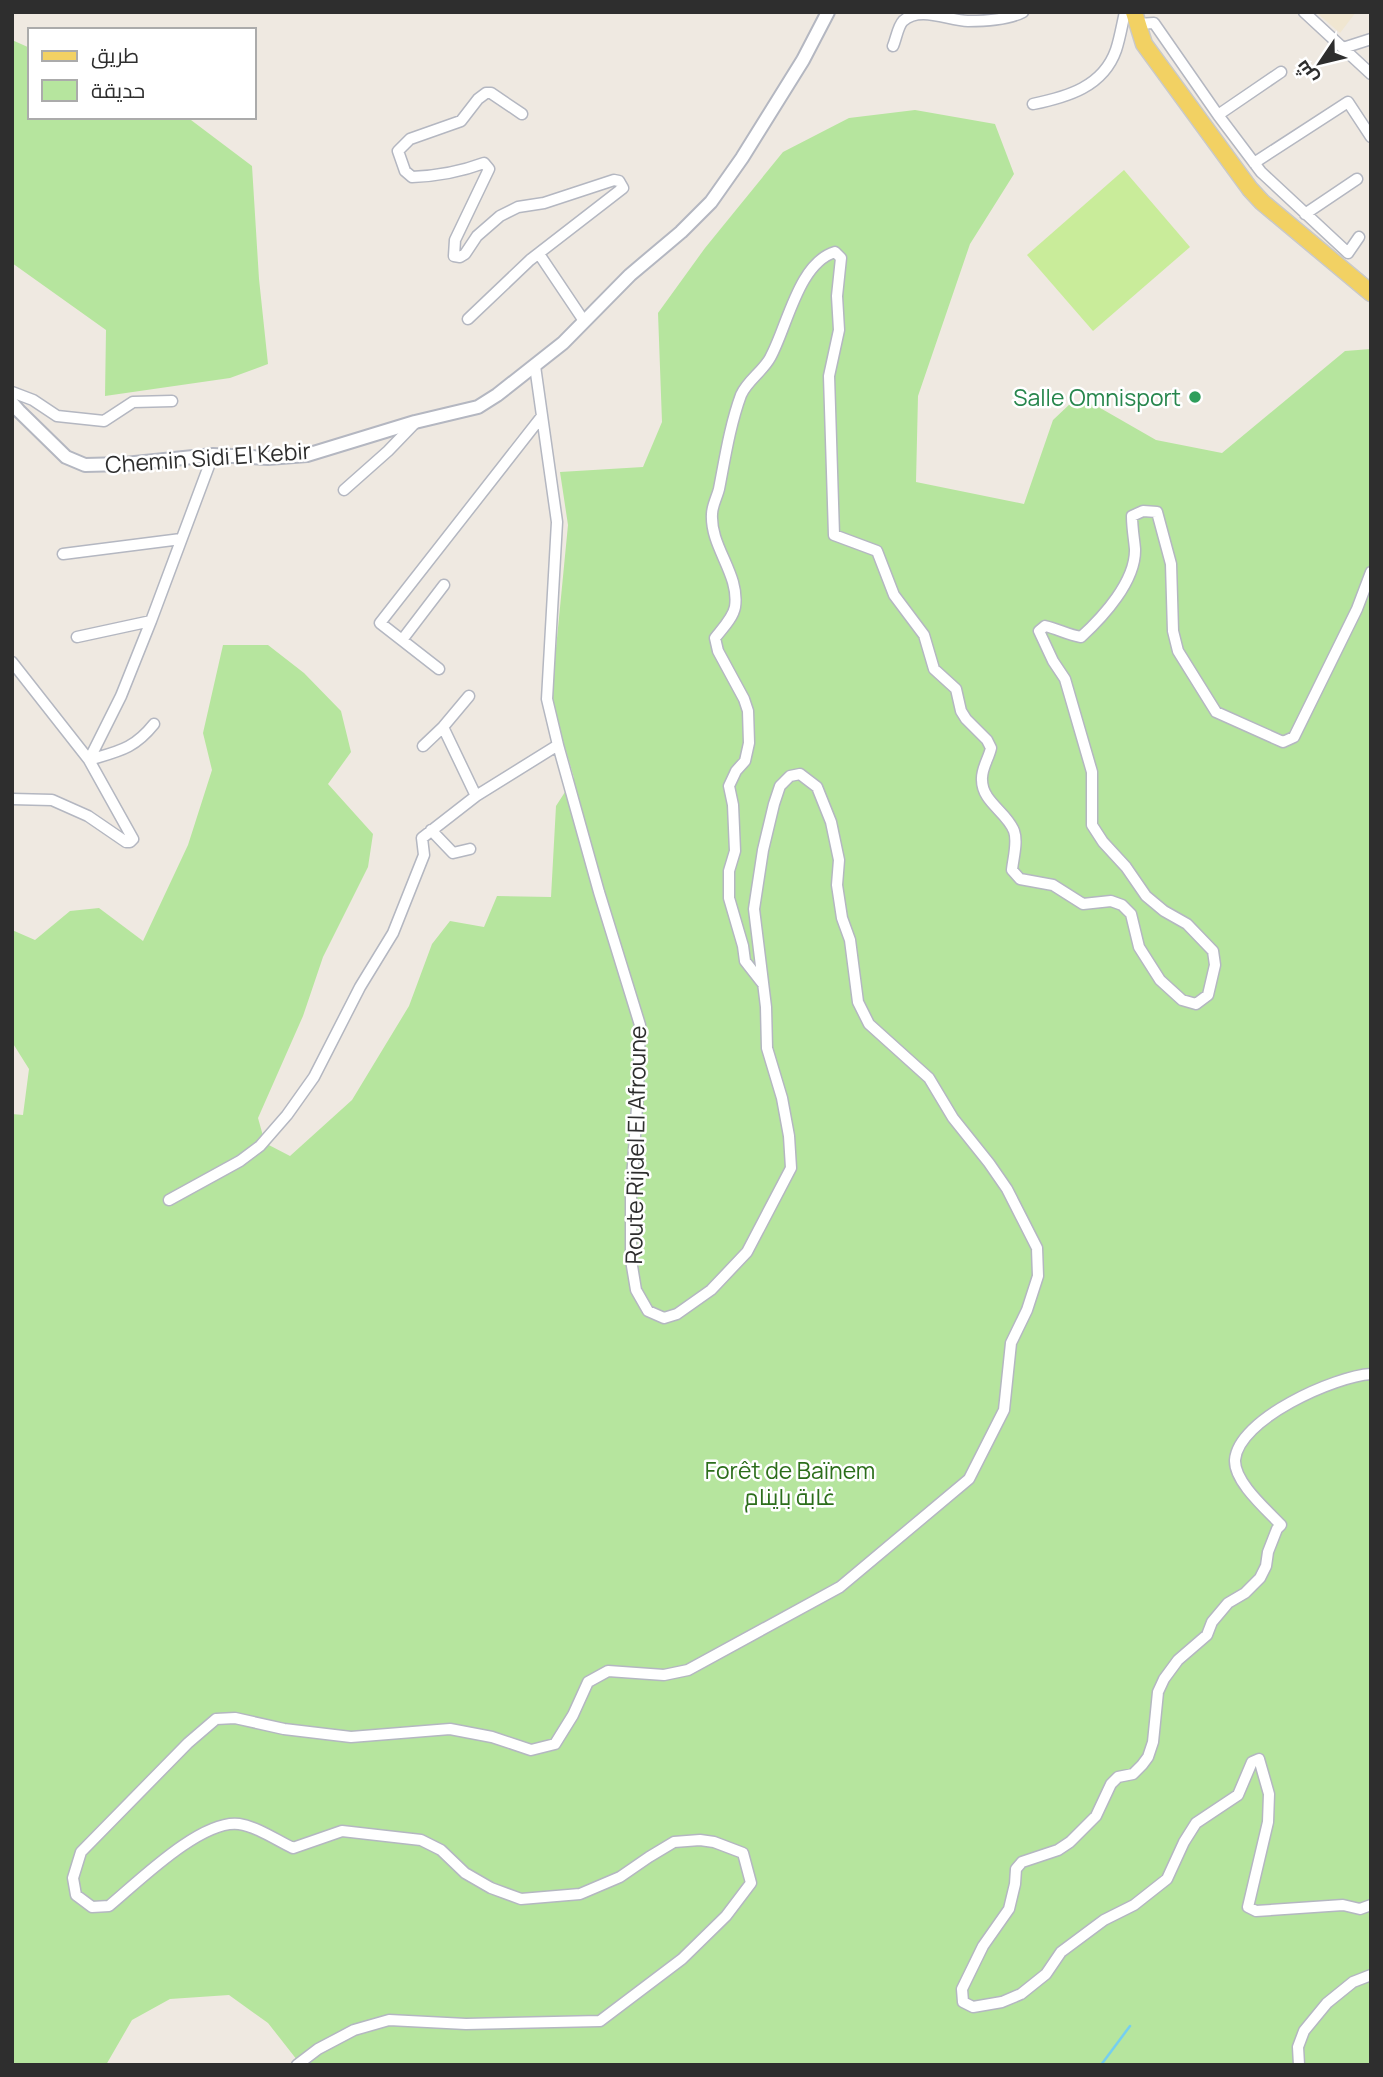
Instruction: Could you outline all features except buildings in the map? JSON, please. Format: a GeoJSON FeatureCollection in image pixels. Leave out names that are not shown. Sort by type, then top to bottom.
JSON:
{"type":"FeatureCollection","features":[{"type":"Feature","properties":{"kind":"main road"},"geometry":{"type":"LineString","coordinates":[[1132,16],[1144,44],[1250,189],[1371,293]]}},
{"type":"Feature","properties":{"kind":"street","name":"Chemin Sidi El Kebir"},"geometry":{"type":"LineString","coordinates":[[12,403],[66,457],[85,465],[125,464],[213,455],[268,458],[307,455],[415,422],[478,407],[563,343],[629,275],[681,232],[711,202],[796,71],[828,12]]}},
{"type":"Feature","properties":{"kind":"street"},"geometry":{"type":"LineString","coordinates":[[893,46],[901,22],[912,16],[923,14],[966,21],[1007,18],[1023,12]]}},
{"type":"Feature","properties":{"kind":"street"},"geometry":{"type":"LineString","coordinates":[[1304,12],[1371,74]]}},
{"type":"Feature","properties":{"kind":"street"},"geometry":{"type":"LineString","coordinates":[[1033,103],[1091,85],[1115,52],[1132,16],[1154,23],[1261,172],[1348,253],[1359,237]]}},
{"type":"Feature","properties":{"kind":"street"},"geometry":{"type":"LineString","coordinates":[[1343,48],[1371,39]]}},
{"type":"Feature","properties":{"kind":"street"},"geometry":{"type":"LineString","coordinates":[[1218,115],[1281,72]]}},
{"type":"Feature","properties":{"kind":"street"},"geometry":{"type":"LineString","coordinates":[[468,319],[530,260],[623,188],[619,181],[614,180],[544,204],[518,207],[500,216],[477,236],[465,254],[454,256],[455,240],[489,169],[484,163],[465,170],[412,177],[405,171],[398,151],[410,139],[461,121],[486,93],[491,93],[522,114]]}},
{"type":"Feature","properties":{"kind":"street"},"geometry":{"type":"LineString","coordinates":[[1254,163],[1348,102],[1371,137]]}},
{"type":"Feature","properties":{"kind":"street"},"geometry":{"type":"LineString","coordinates":[[1305,214],[1357,179]]}},
{"type":"Feature","properties":{"kind":"street"},"geometry":{"type":"LineString","coordinates":[[763,984],[745,961],[729,898],[729,871],[735,851],[733,804],[729,786],[736,771],[745,761],[749,733],[744,699],[727,670],[715,638],[735,608],[730,574],[715,535],[712,514],[734,416],[743,392],[769,359],[799,287],[827,255],[835,252],[841,258],[837,296],[839,330],[829,376],[834,535],[877,551],[894,595],[924,635],[934,669],[957,689],[961,711],[987,740],[991,748],[981,777],[982,786],[989,800],[1013,829],[1015,835],[1012,870],[1020,879],[1053,885],[1083,904],[1111,901],[1122,905],[1131,914],[1139,947],[1149,964],[1160,980],[1182,1000],[1196,1004],[1208,995],[1215,965],[1213,951],[1187,924],[1164,911],[1146,896],[1092,825],[1092,772],[1065,678],[1053,662],[1039,631],[1045,626],[1081,637],[1101,619],[1128,578],[1135,551],[1132,516],[1143,511],[1157,512],[1171,564],[1173,631],[1178,651],[1216,712],[1283,742],[1294,737],[1357,609],[1371,572]]}},
{"type":"Feature","properties":{"kind":"street"},"geometry":{"type":"LineString","coordinates":[[540,254],[584,321]]}},
{"type":"Feature","properties":{"kind":"street"},"geometry":{"type":"LineString","coordinates":[[169,1200],[240,1161],[260,1146],[287,1115],[314,1077],[360,987],[393,933],[424,855],[422,838],[476,796],[558,744],[547,699],[557,522],[535,366]]}},
{"type":"Feature","properties":{"kind":"street"},"geometry":{"type":"LineString","coordinates":[[12,392],[33,400],[57,416],[104,421],[133,402],[172,401]]}},
{"type":"Feature","properties":{"kind":"street"},"geometry":{"type":"LineString","coordinates":[[439,669],[380,623],[542,416]]}},
{"type":"Feature","properties":{"kind":"street"},"geometry":{"type":"LineString","coordinates":[[344,490],[388,451],[415,422]]}},
{"type":"Feature","properties":{"kind":"street"},"geometry":{"type":"LineString","coordinates":[[89,760],[121,696],[213,455]]}},
{"type":"Feature","properties":{"kind":"street"},"geometry":{"type":"LineString","coordinates":[[63,554],[181,539]]}},
{"type":"Feature","properties":{"kind":"street"},"geometry":{"type":"LineString","coordinates":[[402,640],[444,586]]}},
{"type":"Feature","properties":{"kind":"street"},"geometry":{"type":"LineString","coordinates":[[77,637],[151,621]]}},
{"type":"Feature","properties":{"kind":"street"},"geometry":{"type":"LineString","coordinates":[[12,662],[89,760],[133,839],[126,842],[88,816],[52,800],[12,799]]}},
{"type":"Feature","properties":{"kind":"street"},"geometry":{"type":"LineString","coordinates":[[423,746],[469,696]]}},
{"type":"Feature","properties":{"kind":"street"},"geometry":{"type":"LineString","coordinates":[[89,760],[121,751],[143,738],[154,724]]}},
{"type":"Feature","properties":{"kind":"street"},"geometry":{"type":"LineString","coordinates":[[443,727],[476,796]]}},
{"type":"Feature","properties":{"kind":"street","name":"Route Rijdel El Afroune"},"geometry":{"type":"LineString","coordinates":[[297,2065],[318,2049],[354,2030],[389,2020],[466,2024],[600,2021],[682,1959],[726,1916],[751,1883],[743,1853],[714,1842],[674,1842],[620,1877],[580,1894],[521,1899],[491,1888],[465,1873],[441,1850],[421,1840],[342,1831],[293,1848],[256,1829],[237,1824],[216,1827],[188,1842],[109,1906],[92,1908],[76,1895],[74,1886],[73,1878],[81,1852],[188,1743],[216,1719],[235,1718],[284,1729],[351,1737],[450,1729],[492,1737],[531,1750],[555,1744],[589,1682],[608,1671],[664,1675],[688,1670],[840,1587],[969,1479],[1004,1410],[1011,1343],[1027,1310],[1038,1276],[1037,1248],[1007,1189],[953,1118],[929,1079],[869,1024],[858,1002],[850,940],[842,918],[837,885],[839,860],[831,822],[817,787],[800,775],[790,776],[780,786],[763,850],[754,909],[766,1007],[767,1048],[789,1136],[791,1168],[747,1252],[711,1290],[677,1314],[664,1318],[648,1311],[636,1290],[631,1260],[631,1193],[640,1025],[599,892],[558,744]]}},
{"type":"Feature","properties":{"kind":"street"},"geometry":{"type":"LineString","coordinates":[[431,830],[453,853],[470,849]]}},
{"type":"Feature","properties":{"kind":"street"},"geometry":{"type":"LineString","coordinates":[[1371,1374],[1361,1374],[1324,1385],[1299,1397],[1254,1426],[1240,1444],[1235,1461],[1240,1475],[1249,1492],[1281,1525],[1268,1552],[1266,1566],[1260,1578],[1245,1593],[1227,1603],[1212,1622],[1208,1635],[1178,1660],[1164,1679],[1158,1692],[1153,1742],[1142,1765],[1133,1774],[1118,1777],[1111,1784],[1096,1816],[1070,1842],[1058,1850],[1022,1862],[1016,1869],[1009,1909],[983,1945],[962,1989],[963,2002],[973,2007],[1002,2002],[1021,1994],[1046,1974],[1061,1952],[1104,1920],[1134,1905],[1167,1879],[1196,1823],[1238,1795],[1252,1762],[1259,1759],[1269,1794],[1268,1822],[1248,1907],[1256,1910],[1343,1905],[1360,1909],[1371,1905]]}},
{"type":"Feature","properties":{"kind":"street"},"geometry":{"type":"LineString","coordinates":[[1299,2065],[1298,2047],[1304,2031],[1326,2003],[1353,1982],[1371,1975]]}},
{"type":"Feature","properties":{"kind":"shaded area"},"geometry":{"type":"Polygon","coordinates":[[[1316,12],[1356,12],[1340,33],[1316,12]]]}},
{"type":"Feature","properties":{"kind":"green space"},"geometry":{"type":"Polygon","coordinates":[[[12,40],[28,47],[28,119],[190,119],[252,166],[259,279],[268,364],[230,378],[105,396],[106,330],[12,263],[12,40]]]}},
{"type":"Feature","properties":{"kind":"green space","name":"Forêt de Baïnem غابة باينام"},"geometry":{"type":"Polygon","coordinates":[[[915,110],[995,124],[1014,174],[970,244],[918,396],[916,482],[1024,504],[1053,420],[1072,402],[1095,405],[1156,440],[1222,453],[1345,351],[1371,349],[1371,2065],[301,2065],[268,2023],[229,1995],[170,1999],[132,2020],[106,2065],[12,2065],[12,1114],[23,1115],[29,1069],[12,1042],[12,930],[35,940],[70,911],[99,908],[143,941],[188,845],[212,770],[203,733],[223,645],[268,645],[304,673],[341,711],[351,752],[328,784],[373,834],[368,867],[323,957],[303,1016],[258,1118],[265,1143],[290,1156],[352,1100],[409,1006],[432,944],[450,921],[484,927],[497,896],[551,897],[556,806],[574,778],[551,700],[568,525],[560,472],[643,467],[662,422],[658,313],[705,248],[783,152],[849,118],[915,110]]]}},
{"type":"Feature","properties":{"kind":"green space"},"geometry":{"type":"Polygon","coordinates":[[[1124,170],[1190,247],[1093,331],[1027,255],[1124,170]]]}},
{"type":"Feature","properties":{"kind":"waterway"},"geometry":{"type":"LineString","coordinates":[[1101,2065],[1130,2026]]}},
{"type":"Feature","properties":{"kind":"place","name":"Salle Omnisport"},"geometry":{"type":"Point","coordinates":[1195,397]}}]}
